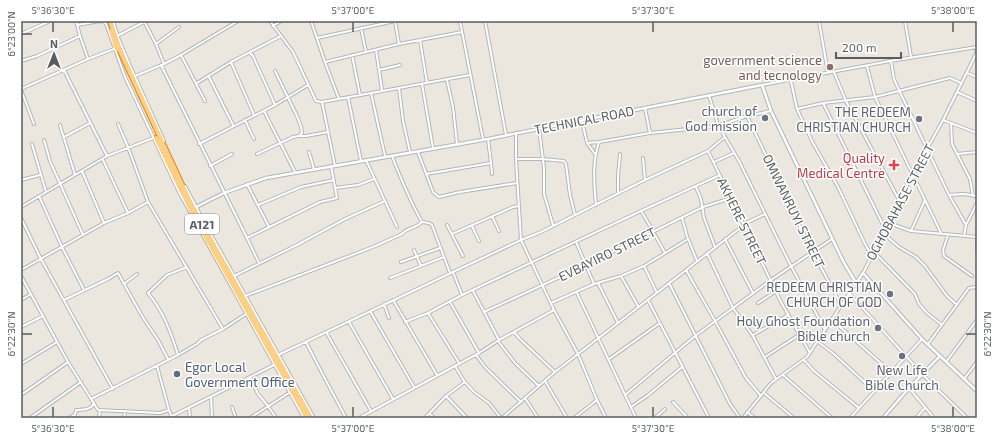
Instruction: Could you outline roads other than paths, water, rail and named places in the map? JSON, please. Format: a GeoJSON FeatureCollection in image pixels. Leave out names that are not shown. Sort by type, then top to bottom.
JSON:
{"type":"FeatureCollection","features":[{"type":"Feature","properties":{"kind":"highway","name":"A121"},"geometry":{"type":"LineString","coordinates":[[108,21],[193,208],[312,418]]}},
{"type":"Feature","properties":{"kind":"highway","name":"A121"},"geometry":{"type":"LineString","coordinates":[[108,21],[113,39],[124,66],[189,206],[307,418]]}},
{"type":"Feature","properties":{"kind":"street"},"geometry":{"type":"LineString","coordinates":[[21,34],[50,21]]}},
{"type":"Feature","properties":{"kind":"street"},"geometry":{"type":"LineString","coordinates":[[76,21],[88,59]]}},
{"type":"Feature","properties":{"kind":"street"},"geometry":{"type":"LineString","coordinates":[[77,25],[108,21]]}},
{"type":"Feature","properties":{"kind":"street"},"geometry":{"type":"LineString","coordinates":[[108,21],[117,36],[166,148],[196,207],[312,418]]}},
{"type":"Feature","properties":{"kind":"street"},"geometry":{"type":"LineString","coordinates":[[108,21],[114,49],[170,174],[193,220],[304,418]]}},
{"type":"Feature","properties":{"kind":"street"},"geometry":{"type":"LineString","coordinates":[[117,36],[144,21],[164,64]]}},
{"type":"Feature","properties":{"kind":"street"},"geometry":{"type":"LineString","coordinates":[[135,76],[181,55],[238,21]]}},
{"type":"Feature","properties":{"kind":"street"},"geometry":{"type":"LineString","coordinates":[[270,21],[293,52],[316,101],[322,102],[470,75]]}},
{"type":"Feature","properties":{"kind":"street"},"geometry":{"type":"LineString","coordinates":[[273,26],[281,21]]}},
{"type":"Feature","properties":{"kind":"street"},"geometry":{"type":"LineString","coordinates":[[311,21],[339,98]]}},
{"type":"Feature","properties":{"kind":"street"},"geometry":{"type":"LineString","coordinates":[[317,38],[395,21],[399,44]]}},
{"type":"Feature","properties":{"kind":"street"},"geometry":{"type":"LineString","coordinates":[[460,21],[483,139]]}},
{"type":"Feature","properties":{"kind":"street"},"geometry":{"type":"LineString","coordinates":[[485,21],[506,135]]}},
{"type":"Feature","properties":{"kind":"street"},"geometry":{"type":"LineString","coordinates":[[819,21],[828,73]]}},
{"type":"Feature","properties":{"kind":"street"},"geometry":{"type":"LineString","coordinates":[[905,21],[911,58]]}},
{"type":"Feature","properties":{"kind":"street"},"geometry":{"type":"LineString","coordinates":[[156,44],[179,28]]}},
{"type":"Feature","properties":{"kind":"street"},"geometry":{"type":"LineString","coordinates":[[361,28],[366,52]]}},
{"type":"Feature","properties":{"kind":"street"},"geometry":{"type":"LineString","coordinates":[[325,62],[376,49],[462,32]]}},
{"type":"Feature","properties":{"kind":"street"},"geometry":{"type":"LineString","coordinates":[[21,60],[36,56],[80,36]]}},
{"type":"Feature","properties":{"kind":"street"},"geometry":{"type":"LineString","coordinates":[[196,83],[209,77],[231,62],[281,36]]}},
{"type":"Feature","properties":{"kind":"street"},"geometry":{"type":"LineString","coordinates":[[420,40],[427,83]]}},
{"type":"Feature","properties":{"kind":"street","name":"TECHNICAL ROAD"},"geometry":{"type":"LineString","coordinates":[[196,207],[224,193],[266,178],[488,139],[762,85],[791,81],[890,61],[976,47]]}},
{"type":"Feature","properties":{"kind":"street","name":"OGHOBAHASE STREET"},"geometry":{"type":"LineString","coordinates":[[743,418],[771,383],[804,360],[810,353],[863,273],[889,223],[899,200],[928,149],[967,73],[977,52],[976,47]]}},
{"type":"Feature","properties":{"kind":"street"},"geometry":{"type":"LineString","coordinates":[[34,124],[21,89],[114,49]]}},
{"type":"Feature","properties":{"kind":"street"},"geometry":{"type":"LineString","coordinates":[[376,49],[382,90]]}},
{"type":"Feature","properties":{"kind":"street"},"geometry":{"type":"LineString","coordinates":[[250,53],[253,56],[275,105]]}},
{"type":"Feature","properties":{"kind":"street"},"geometry":{"type":"LineString","coordinates":[[181,55],[205,102]]}},
{"type":"Feature","properties":{"kind":"street"},"geometry":{"type":"LineString","coordinates":[[352,55],[360,95]]}},
{"type":"Feature","properties":{"kind":"street"},"geometry":{"type":"LineString","coordinates":[[890,61],[894,79],[899,90],[949,195],[966,225]]}},
{"type":"Feature","properties":{"kind":"street"},"geometry":{"type":"LineString","coordinates":[[231,62],[254,115]]}},
{"type":"Feature","properties":{"kind":"street"},"geometry":{"type":"LineString","coordinates":[[161,65],[259,263]]}},
{"type":"Feature","properties":{"kind":"street"},"geometry":{"type":"LineString","coordinates":[[379,70],[400,65]]}},
{"type":"Feature","properties":{"kind":"street"},"geometry":{"type":"LineString","coordinates":[[867,66],[875,97],[941,233]]}},
{"type":"Feature","properties":{"kind":"street"},"geometry":{"type":"LineString","coordinates":[[64,70],[107,156]]}},
{"type":"Feature","properties":{"kind":"street"},"geometry":{"type":"LineString","coordinates":[[275,71],[301,126],[302,133],[299,136]]}},
{"type":"Feature","properties":{"kind":"street"},"geometry":{"type":"LineString","coordinates":[[834,72],[846,100],[899,200]]}},
{"type":"Feature","properties":{"kind":"street"},"geometry":{"type":"LineString","coordinates":[[967,73],[977,77]]}},
{"type":"Feature","properties":{"kind":"street"},"geometry":{"type":"LineString","coordinates":[[209,77],[233,126]]}},
{"type":"Feature","properties":{"kind":"street"},"geometry":{"type":"LineString","coordinates":[[798,109],[823,103],[875,97],[950,78],[961,83]]}},
{"type":"Feature","properties":{"kind":"street"},"geometry":{"type":"LineString","coordinates":[[447,80],[453,107],[457,144]]}},
{"type":"Feature","properties":{"kind":"street"},"geometry":{"type":"LineString","coordinates":[[791,81],[798,109],[813,143],[838,187],[872,256]]}},
{"type":"Feature","properties":{"kind":"street"},"geometry":{"type":"LineString","coordinates":[[422,84],[433,148]]}},
{"type":"Feature","properties":{"kind":"street"},"geometry":{"type":"LineString","coordinates":[[199,144],[264,111],[308,85]]}},
{"type":"Feature","properties":{"kind":"street"},"geometry":{"type":"LineString","coordinates":[[762,85],[771,111],[843,261],[856,283]]}},
{"type":"Feature","properties":{"kind":"street"},"geometry":{"type":"LineString","coordinates":[[399,88],[403,121],[410,152]]}},
{"type":"Feature","properties":{"kind":"street"},"geometry":{"type":"LineString","coordinates":[[371,92],[385,156]]}},
{"type":"Feature","properties":{"kind":"street"},"geometry":{"type":"LineString","coordinates":[[957,92],[977,101]]}},
{"type":"Feature","properties":{"kind":"street"},"geometry":{"type":"LineString","coordinates":[[709,95],[718,125],[734,153],[825,330]]}},
{"type":"Feature","properties":{"kind":"street"},"geometry":{"type":"LineString","coordinates":[[348,97],[361,161]]}},
{"type":"Feature","properties":{"kind":"street"},"geometry":{"type":"LineString","coordinates":[[322,102],[335,166]]}},
{"type":"Feature","properties":{"kind":"street"},"geometry":{"type":"LineString","coordinates":[[823,103],[885,229]]}},
{"type":"Feature","properties":{"kind":"street"},"geometry":{"type":"LineString","coordinates":[[645,108],[650,134]]}},
{"type":"Feature","properties":{"kind":"street"},"geometry":{"type":"LineString","coordinates":[[264,111],[296,172]]}},
{"type":"Feature","properties":{"kind":"street"},"geometry":{"type":"LineString","coordinates":[[587,144],[718,125],[747,116],[771,111]]}},
{"type":"Feature","properties":{"kind":"street","name":"OMWANRUYI STREET"},"geometry":{"type":"LineString","coordinates":[[747,116],[813,252],[841,305]]}},
{"type":"Feature","properties":{"kind":"street"},"geometry":{"type":"LineString","coordinates":[[245,120],[254,139]]}},
{"type":"Feature","properties":{"kind":"street"},"geometry":{"type":"LineString","coordinates":[[943,120],[977,134]]}},
{"type":"Feature","properties":{"kind":"street"},"geometry":{"type":"LineString","coordinates":[[582,121],[587,144],[595,154]]}},
{"type":"Feature","properties":{"kind":"street"},"geometry":{"type":"LineString","coordinates":[[64,137],[90,123]]}},
{"type":"Feature","properties":{"kind":"street"},"geometry":{"type":"LineString","coordinates":[[951,123],[952,144],[970,179],[973,188],[973,196]]}},
{"type":"Feature","properties":{"kind":"street"},"geometry":{"type":"LineString","coordinates":[[118,124],[148,202],[223,329]]}},
{"type":"Feature","properties":{"kind":"street"},"geometry":{"type":"LineString","coordinates":[[60,125],[75,175]]}},
{"type":"Feature","properties":{"kind":"street"},"geometry":{"type":"LineString","coordinates":[[540,129],[544,194],[553,226]]}},
{"type":"Feature","properties":{"kind":"street"},"geometry":{"type":"LineString","coordinates":[[257,154],[296,136],[306,136],[328,132]]}},
{"type":"Feature","properties":{"kind":"street"},"geometry":{"type":"LineString","coordinates":[[516,133],[517,183],[521,240],[554,310],[578,354],[606,418]]}},
{"type":"Feature","properties":{"kind":"street"},"geometry":{"type":"LineString","coordinates":[[278,355],[452,272],[541,232],[618,193],[708,151],[724,137]]}},
{"type":"Feature","properties":{"kind":"street"},"geometry":{"type":"LineString","coordinates":[[21,207],[103,160],[107,156],[153,138]]}},
{"type":"Feature","properties":{"kind":"street"},"geometry":{"type":"LineString","coordinates":[[488,139],[492,174]]}},
{"type":"Feature","properties":{"kind":"street"},"geometry":{"type":"LineString","coordinates":[[44,140],[48,158],[83,235]]}},
{"type":"Feature","properties":{"kind":"street"},"geometry":{"type":"LineString","coordinates":[[596,205],[593,170],[595,154],[599,142]]}},
{"type":"Feature","properties":{"kind":"street"},"geometry":{"type":"LineString","coordinates":[[32,144],[46,192]]}},
{"type":"Feature","properties":{"kind":"street"},"geometry":{"type":"LineString","coordinates":[[417,151],[433,192],[439,196],[517,183]]}},
{"type":"Feature","properties":{"kind":"street","name":"AKHERE STREET"},"geometry":{"type":"LineString","coordinates":[[708,151],[788,315],[810,353]]}},
{"type":"Feature","properties":{"kind":"street"},"geometry":{"type":"LineString","coordinates":[[309,152],[314,169]]}},
{"type":"Feature","properties":{"kind":"street"},"geometry":{"type":"LineString","coordinates":[[957,154],[977,152]]}},
{"type":"Feature","properties":{"kind":"street"},"geometry":{"type":"LineString","coordinates":[[714,162],[734,153]]}},
{"type":"Feature","properties":{"kind":"street"},"geometry":{"type":"LineString","coordinates":[[210,166],[232,154]]}},
{"type":"Feature","properties":{"kind":"street"},"geometry":{"type":"LineString","coordinates":[[618,193],[620,154]]}},
{"type":"Feature","properties":{"kind":"street"},"geometry":{"type":"LineString","coordinates":[[392,155],[407,192],[422,222]]}},
{"type":"Feature","properties":{"kind":"street"},"geometry":{"type":"LineString","coordinates":[[644,158],[645,180]]}},
{"type":"Feature","properties":{"kind":"street"},"geometry":{"type":"LineString","coordinates":[[516,159],[564,161],[566,164],[570,195],[575,215]]}},
{"type":"Feature","properties":{"kind":"street"},"geometry":{"type":"LineString","coordinates":[[103,160],[128,213]]}},
{"type":"Feature","properties":{"kind":"street"},"geometry":{"type":"LineString","coordinates":[[366,160],[397,227]]}},
{"type":"Feature","properties":{"kind":"street"},"geometry":{"type":"LineString","coordinates":[[426,174],[490,163]]}},
{"type":"Feature","properties":{"kind":"street"},"geometry":{"type":"LineString","coordinates":[[247,238],[320,202],[336,198],[331,166]]}},
{"type":"Feature","properties":{"kind":"street"},"geometry":{"type":"LineString","coordinates":[[82,171],[104,223]]}},
{"type":"Feature","properties":{"kind":"street"},"geometry":{"type":"LineString","coordinates":[[21,180],[40,175]]}},
{"type":"Feature","properties":{"kind":"street"},"geometry":{"type":"LineString","coordinates":[[405,322],[428,313],[462,295],[720,175]]}},
{"type":"Feature","properties":{"kind":"street"},"geometry":{"type":"LineString","coordinates":[[335,188],[358,185],[374,179]]}},
{"type":"Feature","properties":{"kind":"street"},"geometry":{"type":"LineString","coordinates":[[258,205],[300,187],[334,180]]}},
{"type":"Feature","properties":{"kind":"street"},"geometry":{"type":"LineString","coordinates":[[247,184],[269,227]]}},
{"type":"Feature","properties":{"kind":"street"},"geometry":{"type":"LineString","coordinates":[[696,187],[703,206],[704,218],[715,247]]}},
{"type":"Feature","properties":{"kind":"street"},"geometry":{"type":"LineString","coordinates":[[949,195],[964,194],[977,196]]}},
{"type":"Feature","properties":{"kind":"street"},"geometry":{"type":"LineString","coordinates":[[39,196],[62,247],[84,290]]}},
{"type":"Feature","properties":{"kind":"street","name":"EVBAYIRO STREET"},"geometry":{"type":"LineString","coordinates":[[484,312],[586,265],[682,218],[703,206],[731,198]]}},
{"type":"Feature","properties":{"kind":"street"},"geometry":{"type":"LineString","coordinates":[[912,231],[925,200]]}},
{"type":"Feature","properties":{"kind":"street"},"geometry":{"type":"LineString","coordinates":[[234,276],[297,245],[345,219],[385,201]]}},
{"type":"Feature","properties":{"kind":"street"},"geometry":{"type":"LineString","coordinates":[[21,270],[104,223],[128,213],[148,202]]}},
{"type":"Feature","properties":{"kind":"street"},"geometry":{"type":"LineString","coordinates":[[964,236],[966,225],[977,203]]}},
{"type":"Feature","properties":{"kind":"street"},"geometry":{"type":"LineString","coordinates":[[452,234],[513,207],[519,206]]}},
{"type":"Feature","properties":{"kind":"street"},"geometry":{"type":"LineString","coordinates":[[641,211],[665,253]]}},
{"type":"Feature","properties":{"kind":"street"},"geometry":{"type":"LineString","coordinates":[[455,366],[465,382],[474,392],[489,403],[502,418],[506,417],[544,381],[638,306],[658,293],[744,224],[765,214]]}},
{"type":"Feature","properties":{"kind":"street"},"geometry":{"type":"LineString","coordinates":[[492,216],[499,231]]}},
{"type":"Feature","properties":{"kind":"street"},"geometry":{"type":"LineString","coordinates":[[21,218],[41,259],[113,389]]}},
{"type":"Feature","properties":{"kind":"street"},"geometry":{"type":"LineString","coordinates":[[682,218],[688,239],[697,261]]}},
{"type":"Feature","properties":{"kind":"street"},"geometry":{"type":"LineString","coordinates":[[245,296],[374,247],[402,234],[406,230],[420,225],[422,222],[432,225],[440,248],[462,295]]}},
{"type":"Feature","properties":{"kind":"street"},"geometry":{"type":"LineString","coordinates":[[889,223],[912,231],[977,237],[977,252]]}},
{"type":"Feature","properties":{"kind":"street"},"geometry":{"type":"LineString","coordinates":[[447,225],[463,256]]}},
{"type":"Feature","properties":{"kind":"street"},"geometry":{"type":"LineString","coordinates":[[472,225],[479,241]]}},
{"type":"Feature","properties":{"kind":"street"},"geometry":{"type":"LineString","coordinates":[[883,234],[899,247],[916,257],[925,266],[947,296],[957,305]]}},
{"type":"Feature","properties":{"kind":"street"},"geometry":{"type":"LineString","coordinates":[[948,235],[943,250],[944,256],[972,276]]}},
{"type":"Feature","properties":{"kind":"street"},"geometry":{"type":"LineString","coordinates":[[625,395],[695,336],[771,280],[833,238]]}},
{"type":"Feature","properties":{"kind":"street"},"geometry":{"type":"LineString","coordinates":[[551,303],[594,284],[622,276],[644,266],[688,239]]}},
{"type":"Feature","properties":{"kind":"street"},"geometry":{"type":"LineString","coordinates":[[725,239],[753,293]]}},
{"type":"Feature","properties":{"kind":"street"},"geometry":{"type":"LineString","coordinates":[[576,242],[594,284]]}},
{"type":"Feature","properties":{"kind":"street"},"geometry":{"type":"LineString","coordinates":[[401,262],[440,248]]}},
{"type":"Feature","properties":{"kind":"street"},"geometry":{"type":"LineString","coordinates":[[414,250],[421,266]]}},
{"type":"Feature","properties":{"kind":"street"},"geometry":{"type":"LineString","coordinates":[[874,252],[915,294],[919,304],[927,313],[942,325]]}},
{"type":"Feature","properties":{"kind":"street"},"geometry":{"type":"LineString","coordinates":[[707,254],[733,308],[753,336],[776,379]]}},
{"type":"Feature","properties":{"kind":"street"},"geometry":{"type":"LineString","coordinates":[[390,278],[444,257]]}},
{"type":"Feature","properties":{"kind":"street"},"geometry":{"type":"LineString","coordinates":[[644,266],[658,293]]}},
{"type":"Feature","properties":{"kind":"street"},"geometry":{"type":"LineString","coordinates":[[178,354],[165,319],[156,302],[148,293],[167,275],[176,270],[187,267]]}},
{"type":"Feature","properties":{"kind":"street"},"geometry":{"type":"LineString","coordinates":[[686,270],[746,378],[761,396]]}},
{"type":"Feature","properties":{"kind":"street"},"geometry":{"type":"LineString","coordinates":[[64,300],[118,273],[125,283],[142,316],[158,340],[168,360]]}},
{"type":"Feature","properties":{"kind":"street"},"geometry":{"type":"LineString","coordinates":[[863,273],[939,357],[977,391]]}},
{"type":"Feature","properties":{"kind":"street"},"geometry":{"type":"LineString","coordinates":[[125,283],[137,274]]}},
{"type":"Feature","properties":{"kind":"street"},"geometry":{"type":"LineString","coordinates":[[21,276],[68,362],[91,399],[100,410],[149,413],[160,413],[169,410]]}},
{"type":"Feature","properties":{"kind":"street"},"geometry":{"type":"LineString","coordinates":[[622,276],[638,306]]}},
{"type":"Feature","properties":{"kind":"street"},"geometry":{"type":"LineString","coordinates":[[598,283],[618,323]]}},
{"type":"Feature","properties":{"kind":"street"},"geometry":{"type":"LineString","coordinates":[[669,283],[730,404],[740,418]]}},
{"type":"Feature","properties":{"kind":"street"},"geometry":{"type":"LineString","coordinates":[[928,345],[969,288],[977,287]]}},
{"type":"Feature","properties":{"kind":"street"},"geometry":{"type":"LineString","coordinates":[[473,291],[498,340],[515,363],[539,386]]}},
{"type":"Feature","properties":{"kind":"street"},"geometry":{"type":"LineString","coordinates":[[758,303],[776,291]]}},
{"type":"Feature","properties":{"kind":"street"},"geometry":{"type":"LineString","coordinates":[[577,292],[636,418]]}},
{"type":"Feature","properties":{"kind":"street"},"geometry":{"type":"LineString","coordinates":[[850,293],[923,375],[967,418]]}},
{"type":"Feature","properties":{"kind":"street"},"geometry":{"type":"LineString","coordinates":[[21,300],[31,294]]}},
{"type":"Feature","properties":{"kind":"street"},"geometry":{"type":"LineString","coordinates":[[393,300],[437,375]]}},
{"type":"Feature","properties":{"kind":"street"},"geometry":{"type":"LineString","coordinates":[[648,300],[709,418]]}},
{"type":"Feature","properties":{"kind":"street"},"geometry":{"type":"LineString","coordinates":[[450,302],[485,367],[521,402]]}},
{"type":"Feature","properties":{"kind":"street"},"geometry":{"type":"LineString","coordinates":[[384,304],[389,318]]}},
{"type":"Feature","properties":{"kind":"street"},"geometry":{"type":"LineString","coordinates":[[358,418],[477,354],[498,340],[554,310]]}},
{"type":"Feature","properties":{"kind":"street"},"geometry":{"type":"LineString","coordinates":[[370,311],[414,387]]}},
{"type":"Feature","properties":{"kind":"street"},"geometry":{"type":"LineString","coordinates":[[428,313],[459,363]]}},
{"type":"Feature","properties":{"kind":"street"},"geometry":{"type":"LineString","coordinates":[[91,399],[168,360],[197,344],[201,340],[223,329],[246,314]]}},
{"type":"Feature","properties":{"kind":"street"},"geometry":{"type":"LineString","coordinates":[[753,336],[788,315]]}},
{"type":"Feature","properties":{"kind":"street"},"geometry":{"type":"LineString","coordinates":[[21,328],[43,316]]}},
{"type":"Feature","properties":{"kind":"street"},"geometry":{"type":"LineString","coordinates":[[832,320],[891,372]]}},
{"type":"Feature","properties":{"kind":"street"},"geometry":{"type":"LineString","coordinates":[[945,362],[977,320]]}},
{"type":"Feature","properties":{"kind":"street"},"geometry":{"type":"LineString","coordinates":[[348,322],[393,399]]}},
{"type":"Feature","properties":{"kind":"street"},"geometry":{"type":"LineString","coordinates":[[608,359],[660,323]]}},
{"type":"Feature","properties":{"kind":"street"},"geometry":{"type":"LineString","coordinates":[[326,332],[371,410]]}},
{"type":"Feature","properties":{"kind":"street"},"geometry":{"type":"LineString","coordinates":[[514,332],[555,372]]}},
{"type":"Feature","properties":{"kind":"street"},"geometry":{"type":"LineString","coordinates":[[765,357],[799,335]]}},
{"type":"Feature","properties":{"kind":"street"},"geometry":{"type":"LineString","coordinates":[[850,418],[922,339]]}},
{"type":"Feature","properties":{"kind":"street"},"geometry":{"type":"LineString","coordinates":[[818,341],[874,391]]}},
{"type":"Feature","properties":{"kind":"street"},"geometry":{"type":"LineString","coordinates":[[21,364],[57,342]]}},
{"type":"Feature","properties":{"kind":"street"},"geometry":{"type":"LineString","coordinates":[[306,342],[346,418]]}},
{"type":"Feature","properties":{"kind":"street"},"geometry":{"type":"LineString","coordinates":[[883,418],[939,357]]}},
{"type":"Feature","properties":{"kind":"street"},"geometry":{"type":"LineString","coordinates":[[804,360],[814,371],[859,408]]}},
{"type":"Feature","properties":{"kind":"street"},"geometry":{"type":"LineString","coordinates":[[21,395],[68,362]]}},
{"type":"Feature","properties":{"kind":"street"},"geometry":{"type":"LineString","coordinates":[[964,379],[977,362]]}},
{"type":"Feature","properties":{"kind":"street"},"geometry":{"type":"LineString","coordinates":[[157,365],[172,417],[274,365]]}},
{"type":"Feature","properties":{"kind":"street"},"geometry":{"type":"LineString","coordinates":[[631,407],[647,396],[682,366]]}},
{"type":"Feature","properties":{"kind":"street"},"geometry":{"type":"LineString","coordinates":[[783,375],[832,418]]}},
{"type":"Feature","properties":{"kind":"street"},"geometry":{"type":"LineString","coordinates":[[250,377],[258,394],[276,418]]}},
{"type":"Feature","properties":{"kind":"street"},"geometry":{"type":"LineString","coordinates":[[544,381],[567,418]]}},
{"type":"Feature","properties":{"kind":"street"},"geometry":{"type":"LineString","coordinates":[[30,418],[80,382]]}},
{"type":"Feature","properties":{"kind":"street"},"geometry":{"type":"LineString","coordinates":[[426,418],[446,396],[465,382]]}},
{"type":"Feature","properties":{"kind":"street"},"geometry":{"type":"LineString","coordinates":[[910,388],[934,418]]}},
{"type":"Feature","properties":{"kind":"street"},"geometry":{"type":"LineString","coordinates":[[250,418],[290,393]]}},
{"type":"Feature","properties":{"kind":"street"},"geometry":{"type":"LineString","coordinates":[[764,393],[794,418]]}},
{"type":"Feature","properties":{"kind":"street"},"geometry":{"type":"LineString","coordinates":[[446,396],[467,418]]}},
{"type":"Feature","properties":{"kind":"street"},"geometry":{"type":"LineString","coordinates":[[211,397],[212,418]]}},
{"type":"Feature","properties":{"kind":"street"},"geometry":{"type":"LineString","coordinates":[[525,398],[538,418]]}},
{"type":"Feature","properties":{"kind":"street"},"geometry":{"type":"LineString","coordinates":[[574,418],[597,400]]}},
{"type":"Feature","properties":{"kind":"street"},"geometry":{"type":"LineString","coordinates":[[673,402],[688,418]]}},
{"type":"Feature","properties":{"kind":"street"},"geometry":{"type":"LineString","coordinates":[[74,418],[76,410],[90,409],[94,403]]}},
{"type":"Feature","properties":{"kind":"street"},"geometry":{"type":"LineString","coordinates":[[232,407],[236,418]]}},
{"type":"Feature","properties":{"kind":"street"},"geometry":{"type":"LineString","coordinates":[[189,408],[190,418]]}},
{"type":"Feature","properties":{"kind":"street"},"geometry":{"type":"LineString","coordinates":[[916,418],[925,408]]}},
{"type":"Feature","properties":{"kind":"street"},"geometry":{"type":"LineString","coordinates":[[655,418],[666,409]]}},
{"type":"Feature","properties":{"kind":"street"},"geometry":{"type":"LineString","coordinates":[[99,418],[100,410]]}},
{"type":"Feature","properties":{"kind":"street"},"geometry":{"type":"LineString","coordinates":[[124,418],[125,411]]}},
{"type":"Feature","properties":{"kind":"street"},"geometry":{"type":"LineString","coordinates":[[747,412],[755,418]]}},
{"type":"Feature","properties":{"kind":"street"},"geometry":{"type":"LineString","coordinates":[[149,413],[149,418]]}},
{"type":"Feature","properties":{"kind":"street"},"geometry":{"type":"LineString","coordinates":[[430,414],[434,418]]}},
{"type":"Feature","properties":{"kind":"street"},"geometry":{"type":"LineString","coordinates":[[69,418],[74,415]]}},
{"type":"Feature","properties":{"kind":"place","name":"government science and tecnology"},"geometry":{"type":"Point","coordinates":[830,67]}},
{"type":"Feature","properties":{"kind":"place","name":"church of God mission"},"geometry":{"type":"Point","coordinates":[765,118]}},
{"type":"Feature","properties":{"kind":"place","name":"THE REDEEM CHRISTIAN CHURCH"},"geometry":{"type":"Point","coordinates":[919,119]}},
{"type":"Feature","properties":{"kind":"place","name":"Quality Medical Centre"},"geometry":{"type":"Point","coordinates":[894,165]}},
{"type":"Feature","properties":{"kind":"place","name":"REDEEM CHRISTIAN CHURCH OF GOD"},"geometry":{"type":"Point","coordinates":[890,294]}},
{"type":"Feature","properties":{"kind":"place","name":"Holy Ghost Foundation Bible church"},"geometry":{"type":"Point","coordinates":[878,328]}},
{"type":"Feature","properties":{"kind":"place","name":"New Life Bible Church"},"geometry":{"type":"Point","coordinates":[902,356]}},
{"type":"Feature","properties":{"kind":"place","name":"Egor Local Government Office"},"geometry":{"type":"Point","coordinates":[177,374]}}]}
